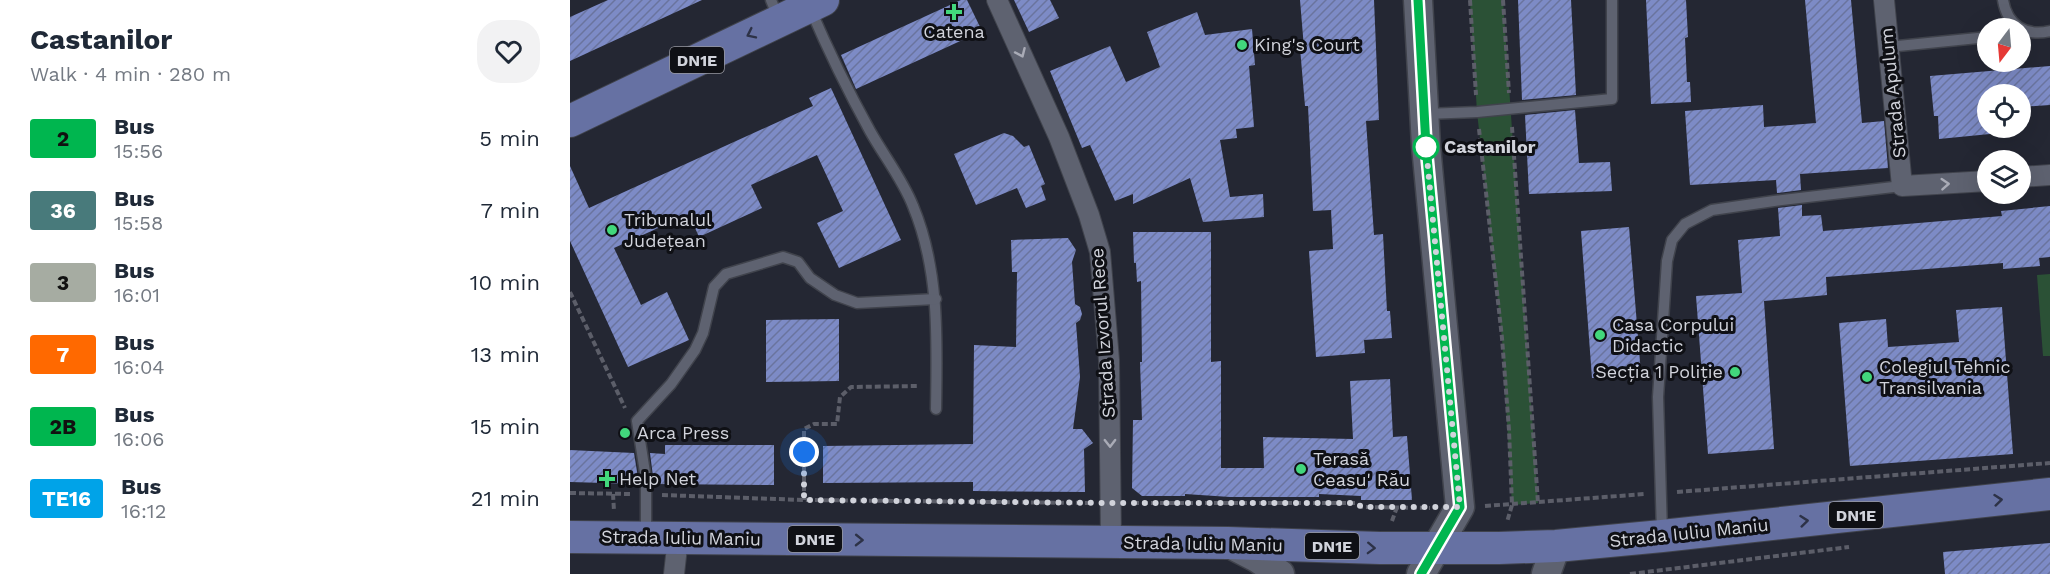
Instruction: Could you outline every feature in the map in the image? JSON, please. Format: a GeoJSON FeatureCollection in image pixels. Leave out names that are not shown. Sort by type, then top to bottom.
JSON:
{"type":"FeatureCollection","features":[{"type":"Feature","properties":{"kind":"main road"},"geometry":{"type":"LineString","coordinates":[[1418,0],[1425,114],[1460,507],[1429,562]]}},
{"type":"Feature","properties":{"kind":"main road","name":"DN1E"},"geometry":{"type":"LineString","coordinates":[[570,121],[775,10],[817,3]]}},
{"type":"Feature","properties":{"kind":"main road","name":"Strada Iuliu Maniu"},"geometry":{"type":"LineString","coordinates":[[570,537],[1228,543],[1429,562],[1498,548],[1555,565],[1662,536],[2050,494]]}},
{"type":"Feature","properties":{"kind":"main road"},"geometry":{"type":"LineString","coordinates":[[1228,543],[1257,558],[1280,574]]}},
{"type":"Feature","properties":{"kind":"street","name":"Strada Izvorul Rece"},"geometry":{"type":"LineString","coordinates":[[997,0],[1059,137],[1089,215],[1100,252],[1108,360],[1111,542]]}},
{"type":"Feature","properties":{"kind":"street","name":"Strada Apulum"},"geometry":{"type":"LineString","coordinates":[[1884,0],[1902,186]]}},
{"type":"Feature","properties":{"kind":"street"},"geometry":{"type":"LineString","coordinates":[[2031,176],[2050,175]]}},
{"type":"Feature","properties":{"kind":"street"},"geometry":{"type":"LineString","coordinates":[[1902,186],[1977,182]]}},
{"type":"Feature","properties":{"kind":"street"},"geometry":{"type":"LineString","coordinates":[[674,574],[678,538]]}},
{"type":"Feature","properties":{"kind":"lane"},"geometry":{"type":"LineString","coordinates":[[1425,114],[1477,112],[1612,99],[1612,0]]}},
{"type":"Feature","properties":{"kind":"lane"},"geometry":{"type":"LineString","coordinates":[[2003,0],[2010,18]]}},
{"type":"Feature","properties":{"kind":"lane"},"geometry":{"type":"LineString","coordinates":[[817,3],[831,56],[913,206],[927,252],[936,299],[936,409]]}},
{"type":"Feature","properties":{"kind":"lane"},"geometry":{"type":"LineString","coordinates":[[2031,32],[2050,31]]}},
{"type":"Feature","properties":{"kind":"lane"},"geometry":{"type":"LineString","coordinates":[[1888,47],[1977,38]]}},
{"type":"Feature","properties":{"kind":"lane"},"geometry":{"type":"LineString","coordinates":[[1662,536],[1658,398],[1667,261],[1672,240],[1685,224],[1712,210],[1902,186]]}},
{"type":"Feature","properties":{"kind":"lane"},"geometry":{"type":"LineString","coordinates":[[646,538],[647,495],[637,421],[671,384],[695,350],[703,333],[714,287],[726,274],[783,257],[798,262],[810,278],[835,296],[857,303],[936,299]]}},
{"type":"Feature","properties":{"kind":"path"},"geometry":{"type":"LineString","coordinates":[[1470,0],[1477,112],[1502,338],[1512,505],[1498,548]]}},
{"type":"Feature","properties":{"kind":"path"},"geometry":{"type":"LineString","coordinates":[[1503,0],[1538,503]]}},
{"type":"Feature","properties":{"kind":"path"},"geometry":{"type":"LineString","coordinates":[[570,292],[628,415]]}},
{"type":"Feature","properties":{"kind":"path"},"geometry":{"type":"LineString","coordinates":[[804,500],[804,429],[814,424],[837,424],[840,397],[851,387],[936,385]]}},
{"type":"Feature","properties":{"kind":"path"},"geometry":{"type":"LineString","coordinates":[[570,493],[804,500],[1355,503],[1362,507],[1460,507],[1512,505],[2050,463]]}},
{"type":"Feature","properties":{"kind":"path"},"geometry":{"type":"LineString","coordinates":[[1630,574],[1856,546]]}},
{"type":"Feature","properties":{"kind":"green space"},"geometry":{"type":"Polygon","coordinates":[[[1470,0],[1503,0],[1538,503],[1512,505],[1502,338],[1477,112],[1470,0]]]}},
{"type":"Feature","properties":{"kind":"green space"},"geometry":{"type":"Polygon","coordinates":[[[2050,274],[2050,356],[2043,356],[2037,275],[2050,274]]]}},
{"type":"Feature","properties":{"kind":"building"},"geometry":{"type":"Polygon","coordinates":[[[608,0],[702,0],[570,61],[570,17],[608,0]]]}},
{"type":"Feature","properties":{"kind":"building"},"geometry":{"type":"Polygon","coordinates":[[[961,0],[967,0],[982,31],[856,89],[841,55],[961,0]]]}},
{"type":"Feature","properties":{"kind":"building"},"geometry":{"type":"Polygon","coordinates":[[[1014,0],[1050,0],[1059,18],[1029,32],[1014,0]]]}},
{"type":"Feature","properties":{"kind":"building"},"geometry":{"type":"Polygon","coordinates":[[[1300,0],[1374,0],[1379,120],[1366,121],[1374,235],[1383,234],[1387,311],[1390,311],[1392,338],[1364,340],[1365,353],[1316,357],[1309,251],[1333,249],[1331,210],[1313,211],[1308,106],[1305,106],[1300,48],[1304,48],[1300,0]]]}},
{"type":"Feature","properties":{"kind":"building"},"geometry":{"type":"Polygon","coordinates":[[[1518,0],[1571,0],[1576,95],[1522,100],[1518,0]]]}},
{"type":"Feature","properties":{"kind":"building"},"geometry":{"type":"Polygon","coordinates":[[[1646,0],[1686,0],[1687,82],[1690,82],[1691,102],[1651,104],[1646,0]]]}},
{"type":"Feature","properties":{"kind":"building"},"geometry":{"type":"Polygon","coordinates":[[[1805,0],[1851,0],[1862,123],[1884,121],[1888,168],[1800,174],[1801,190],[1777,193],[1776,180],[1690,185],[1685,111],[1763,105],[1764,127],[1816,123],[1805,0]]]}},
{"type":"Feature","properties":{"kind":"building"},"geometry":{"type":"Polygon","coordinates":[[[1197,12],[1205,35],[1252,29],[1255,65],[1249,66],[1254,127],[1236,129],[1237,138],[1220,140],[1230,197],[1263,194],[1264,217],[1203,222],[1190,178],[1133,204],[1133,194],[1115,201],[1090,145],[1082,148],[1050,71],[1110,46],[1126,82],[1160,67],[1147,32],[1197,12]]]}},
{"type":"Feature","properties":{"kind":"building"},"geometry":{"type":"Polygon","coordinates":[[[2050,66],[2050,105],[2031,106],[2031,84],[1977,84],[1977,135],[1939,139],[1938,116],[1934,116],[1930,76],[1978,72],[2031,72],[2031,68],[2050,66]]]}},
{"type":"Feature","properties":{"kind":"building","name":"Tribunalul Județean"},"geometry":{"type":"Polygon","coordinates":[[[831,88],[901,240],[839,268],[817,223],[843,211],[817,155],[751,185],[762,208],[699,237],[689,214],[614,248],[641,305],[667,292],[689,340],[628,367],[570,241],[570,166],[589,208],[813,106],[809,98],[831,88]]]}},
{"type":"Feature","properties":{"kind":"building"},"geometry":{"type":"Polygon","coordinates":[[[1575,110],[1579,163],[1610,162],[1612,191],[1529,194],[1525,115],[1575,110]]]}},
{"type":"Feature","properties":{"kind":"building"},"geometry":{"type":"Polygon","coordinates":[[[1004,133],[1013,136],[1024,147],[1029,145],[1045,184],[1041,186],[1046,200],[1026,208],[1017,188],[976,205],[954,154],[1004,133]]]}},
{"type":"Feature","properties":{"kind":"building"},"geometry":{"type":"Polygon","coordinates":[[[1802,205],[1802,216],[1821,215],[1823,231],[2002,216],[2001,211],[2050,206],[2050,257],[2039,258],[2040,266],[2003,269],[2003,263],[1826,277],[1827,295],[1764,301],[1774,449],[1708,454],[1696,296],[1742,293],[1738,240],[1780,236],[1778,208],[1802,205]]]}},
{"type":"Feature","properties":{"kind":"building"},"geometry":{"type":"Polygon","coordinates":[[[1629,227],[1641,374],[1592,378],[1581,231],[1629,227]]]}},
{"type":"Feature","properties":{"kind":"building"},"geometry":{"type":"Polygon","coordinates":[[[1133,232],[1211,232],[1211,362],[1221,361],[1221,468],[1264,468],[1263,437],[1353,439],[1350,381],[1390,379],[1393,437],[1407,436],[1412,500],[1361,500],[1361,496],[1319,494],[1319,497],[1230,497],[1185,494],[1185,496],[1142,496],[1132,488],[1133,420],[1142,420],[1141,281],[1137,282],[1133,232]]]}},
{"type":"Feature","properties":{"kind":"building"},"geometry":{"type":"Polygon","coordinates":[[[1068,238],[1076,250],[1072,262],[1075,304],[1080,307],[1082,314],[1076,323],[1080,377],[1073,429],[1082,429],[1093,443],[1084,449],[1085,492],[973,491],[973,482],[823,483],[823,446],[973,444],[974,345],[1016,347],[1017,272],[1012,272],[1011,240],[1068,238]]]}},
{"type":"Feature","properties":{"kind":"building","name":"Colegiul Tehnic Transilvania"},"geometry":{"type":"Polygon","coordinates":[[[2002,307],[2013,454],[1850,466],[1839,323],[1886,319],[1888,347],[1959,342],[1956,310],[2002,307]]]}},
{"type":"Feature","properties":{"kind":"building"},"geometry":{"type":"Polygon","coordinates":[[[839,319],[839,381],[766,382],[766,320],[839,319]]]}},
{"type":"Feature","properties":{"kind":"building"},"geometry":{"type":"Polygon","coordinates":[[[665,445],[774,445],[774,485],[654,484],[650,453],[665,454],[665,445]]]}},
{"type":"Feature","properties":{"kind":"building"},"geometry":{"type":"Polygon","coordinates":[[[570,450],[634,453],[639,484],[570,482],[570,450]]]}},
{"type":"Feature","properties":{"kind":"building"},"geometry":{"type":"Polygon","coordinates":[[[2050,543],[2050,574],[1945,574],[1943,552],[2050,543]]]}},
{"type":"Feature","properties":{"kind":"bus line","name":"2"},"geometry":{"type":"LineString","coordinates":[[1418,0],[1426,146],[1460,507],[1421,574]]}},
{"type":"Feature","properties":{"kind":"place","name":"Catena"},"geometry":{"type":"Point","coordinates":[954,12]}},
{"type":"Feature","properties":{"kind":"place","name":"King's Court"},"geometry":{"type":"Point","coordinates":[1242,45]}},
{"type":"Feature","properties":{"kind":"place","name":"Castanilor"},"geometry":{"type":"Point","coordinates":[1426,147]}},
{"type":"Feature","properties":{"kind":"place","name":"Tribunalul Județean"},"geometry":{"type":"Point","coordinates":[612,230]}},
{"type":"Feature","properties":{"kind":"place","name":"Casa Corpului Didactic"},"geometry":{"type":"Point","coordinates":[1600,335]}},
{"type":"Feature","properties":{"kind":"place","name":"Secția 1 Poliție"},"geometry":{"type":"Point","coordinates":[1735,372]}},
{"type":"Feature","properties":{"kind":"place","name":"Colegiul Tehnic Transilvania"},"geometry":{"type":"Point","coordinates":[1867,377]}},
{"type":"Feature","properties":{"kind":"place","name":"Arca Press"},"geometry":{"type":"Point","coordinates":[625,433]}},
{"type":"Feature","properties":{"kind":"place","name":"Terasă Ceasu' Rău"},"geometry":{"type":"Point","coordinates":[1301,469]}},
{"type":"Feature","properties":{"kind":"place","name":"Help Net"},"geometry":{"type":"Point","coordinates":[607,479]}},
{"type":"Feature","properties":{"kind":"route"},"geometry":{"type":"LineString","coordinates":[[804,452],[804,500],[1355,503],[1362,507],[1460,507],[1426,147]]}}]}
